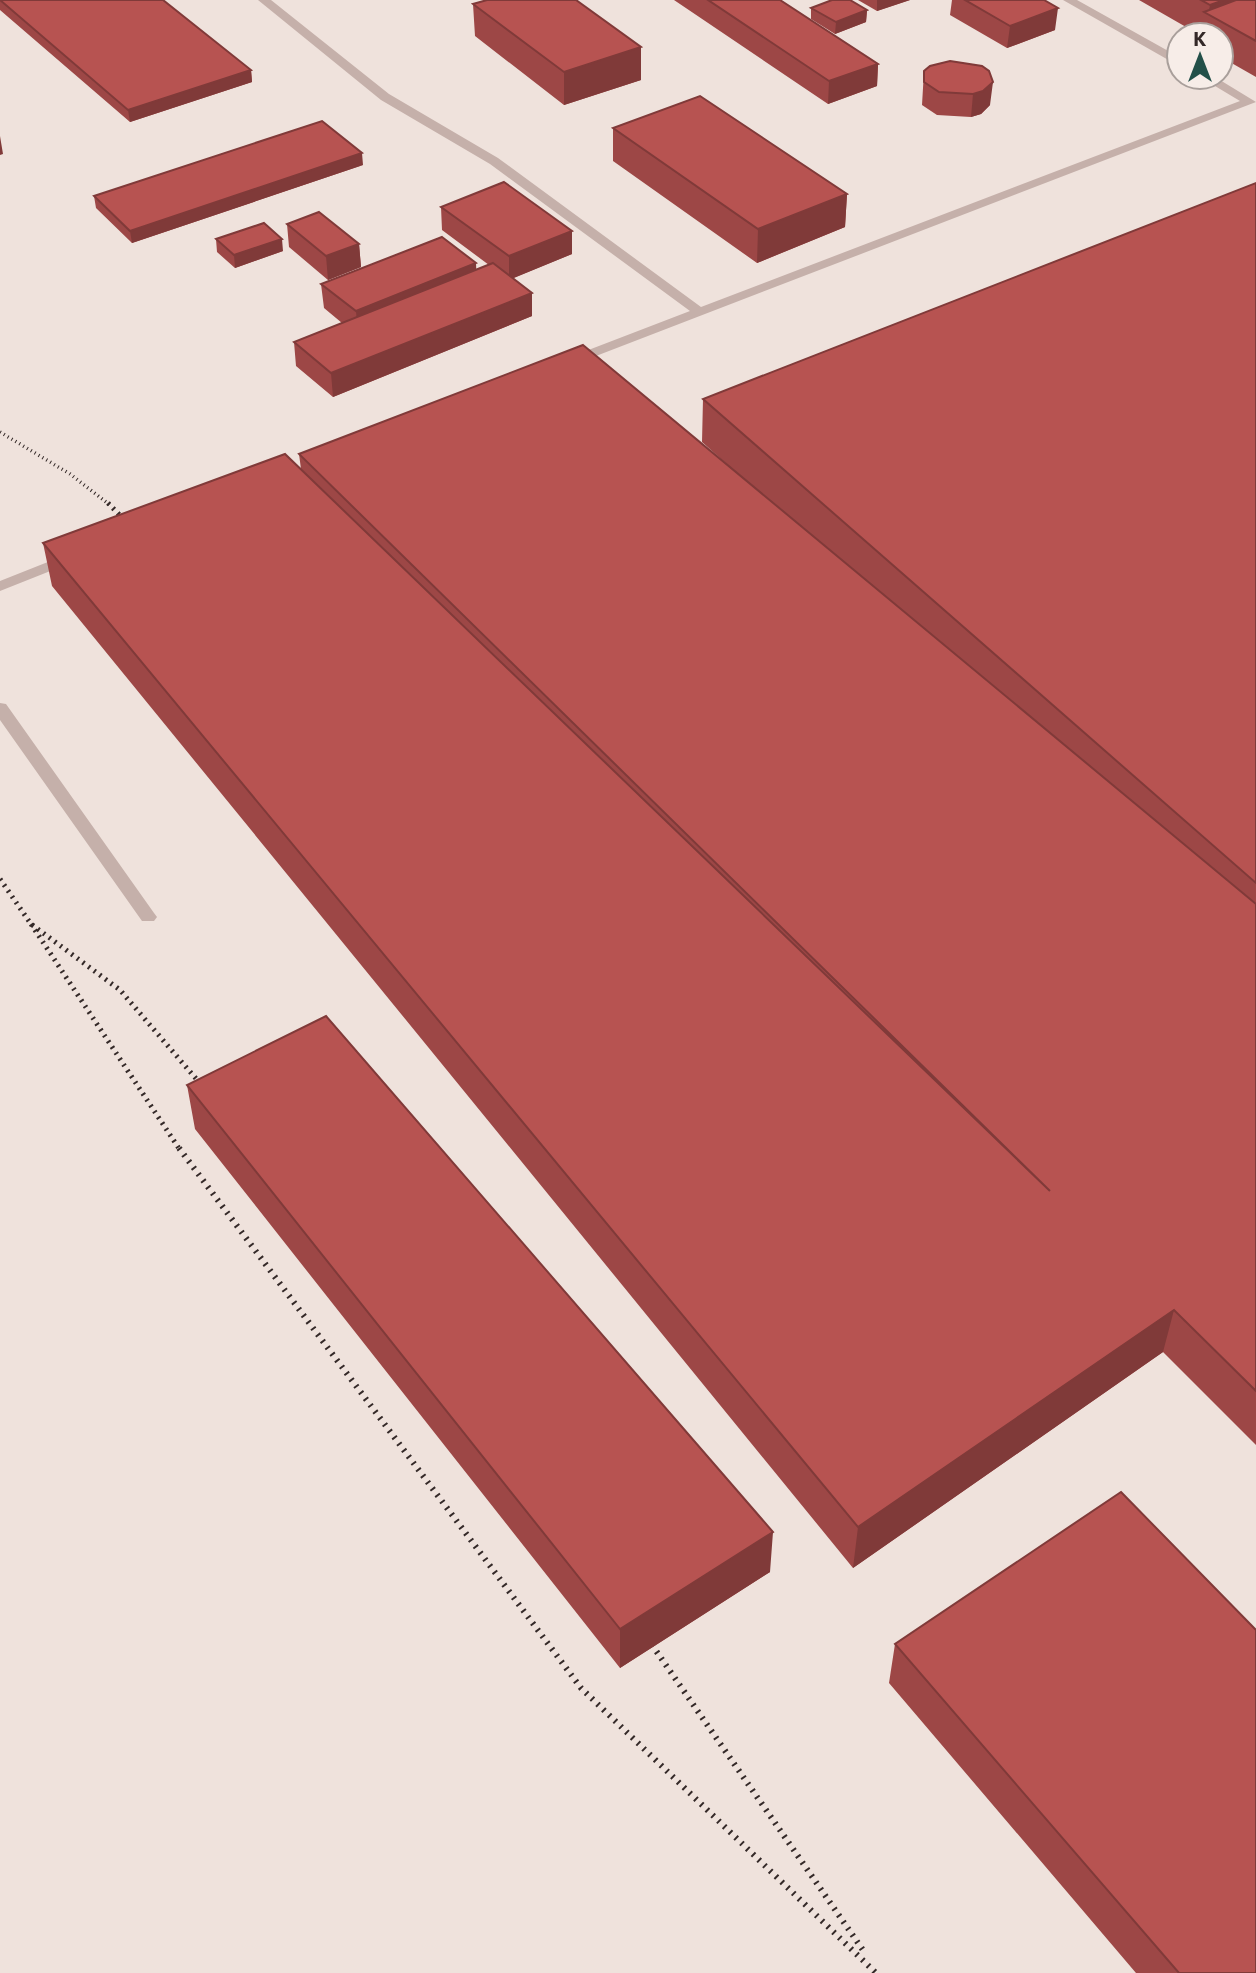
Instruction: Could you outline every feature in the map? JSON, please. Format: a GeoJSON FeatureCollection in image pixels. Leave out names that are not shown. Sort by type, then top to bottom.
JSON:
{"type":"FeatureCollection","features":[{"type":"Feature","properties":{"kind":"lane"},"geometry":{"type":"LineString","coordinates":[[264,0],[385,97],[494,161],[698,311]]}},
{"type":"Feature","properties":{"kind":"lane"},"geometry":{"type":"LineString","coordinates":[[1069,0],[1165,54]]}},
{"type":"Feature","properties":{"kind":"lane"},"geometry":{"type":"LineString","coordinates":[[558,366],[1250,102],[1231,91]]}},
{"type":"Feature","properties":{"kind":"lane"},"geometry":{"type":"LineString","coordinates":[[0,586],[86,552]]}},
{"type":"Feature","properties":{"kind":"lane"},"geometry":{"type":"LineString","coordinates":[[0,708],[148,917]]}},
{"type":"Feature","properties":{"kind":"building"},"geometry":{"type":"Polygon","coordinates":[[[0,0],[163,0],[251,70],[128,110],[0,0]]]}},
{"type":"Feature","properties":{"kind":"building"},"geometry":{"type":"Polygon","coordinates":[[[487,0],[576,0],[641,47],[564,72],[473,4],[487,0]]]}},
{"type":"Feature","properties":{"kind":"building"},"geometry":{"type":"Polygon","coordinates":[[[708,0],[780,0],[878,64],[829,81],[708,0]]]}},
{"type":"Feature","properties":{"kind":"building"},"geometry":{"type":"Polygon","coordinates":[[[832,0],[850,0],[867,10],[836,22],[811,8],[832,0]]]}},
{"type":"Feature","properties":{"kind":"building"},"geometry":{"type":"Polygon","coordinates":[[[965,0],[1044,0],[1058,8],[1010,26],[965,0]]]}},
{"type":"Feature","properties":{"kind":"building"},"geometry":{"type":"Polygon","coordinates":[[[1201,0],[1224,0],[1210,5],[1201,0]]]}},
{"type":"Feature","properties":{"kind":"building"},"geometry":{"type":"Polygon","coordinates":[[[1236,0],[1256,0],[1256,41],[1235,29],[1235,21],[1220,21],[1204,12],[1236,0]]]}},
{"type":"Feature","properties":{"kind":"building"},"geometry":{"type":"Polygon","coordinates":[[[950,61],[982,66],[989,71],[993,82],[983,91],[973,94],[939,92],[924,82],[924,71],[930,66],[950,61]]]}},
{"type":"Feature","properties":{"kind":"building"},"geometry":{"type":"Polygon","coordinates":[[[700,96],[847,194],[758,229],[613,128],[700,96]]]}},
{"type":"Feature","properties":{"kind":"building"},"geometry":{"type":"Polygon","coordinates":[[[322,121],[362,153],[130,231],[94,196],[322,121]]]}},
{"type":"Feature","properties":{"kind":"building"},"geometry":{"type":"Polygon","coordinates":[[[504,182],[572,231],[509,256],[441,207],[504,182]]]}},
{"type":"Feature","properties":{"kind":"building"},"geometry":{"type":"Polygon","coordinates":[[[1256,183],[1256,883],[703,399],[1256,183]]]}},
{"type":"Feature","properties":{"kind":"building"},"geometry":{"type":"Polygon","coordinates":[[[319,212],[359,244],[326,256],[287,224],[319,212]]]}},
{"type":"Feature","properties":{"kind":"building"},"geometry":{"type":"Polygon","coordinates":[[[264,223],[282,239],[234,255],[216,239],[264,223]]]}},
{"type":"Feature","properties":{"kind":"building"},"geometry":{"type":"Polygon","coordinates":[[[442,237],[476,263],[356,311],[321,284],[442,237]]]}},
{"type":"Feature","properties":{"kind":"building"},"geometry":{"type":"Polygon","coordinates":[[[493,263],[532,293],[331,373],[294,342],[493,263]]]}},
{"type":"Feature","properties":{"kind":"building"},"geometry":{"type":"Polygon","coordinates":[[[583,345],[1256,904],[1256,1391],[1174,1310],[858,1527],[43,543],[285,454],[1050,1191],[299,454],[583,345]]]}},
{"type":"Feature","properties":{"kind":"building"},"geometry":{"type":"Polygon","coordinates":[[[326,1016],[773,1532],[620,1629],[187,1085],[326,1016]]]}},
{"type":"Feature","properties":{"kind":"building"},"geometry":{"type":"Polygon","coordinates":[[[1121,1492],[1256,1630],[1256,1973],[1179,1973],[895,1644],[1121,1492]]]}},
{"type":"Feature","properties":{"kind":"railway"},"geometry":{"type":"LineString","coordinates":[[0,432],[70,474],[110,505]]}},
{"type":"Feature","properties":{"kind":"railway"},"geometry":{"type":"LineString","coordinates":[[110,505],[132,528]]}},
{"type":"Feature","properties":{"kind":"railway"},"geometry":{"type":"LineString","coordinates":[[0,879],[31,924]]}},
{"type":"Feature","properties":{"kind":"railway"},"geometry":{"type":"LineString","coordinates":[[31,924],[120,990],[210,1095]]}},
{"type":"Feature","properties":{"kind":"railway"},"geometry":{"type":"LineString","coordinates":[[31,924],[180,1150]]}},
{"type":"Feature","properties":{"kind":"railway"},"geometry":{"type":"LineString","coordinates":[[179,1148],[581,1688],[876,1973]]}},
{"type":"Feature","properties":{"kind":"railway"},"geometry":{"type":"LineString","coordinates":[[652,1645],[865,1953]]}}]}
